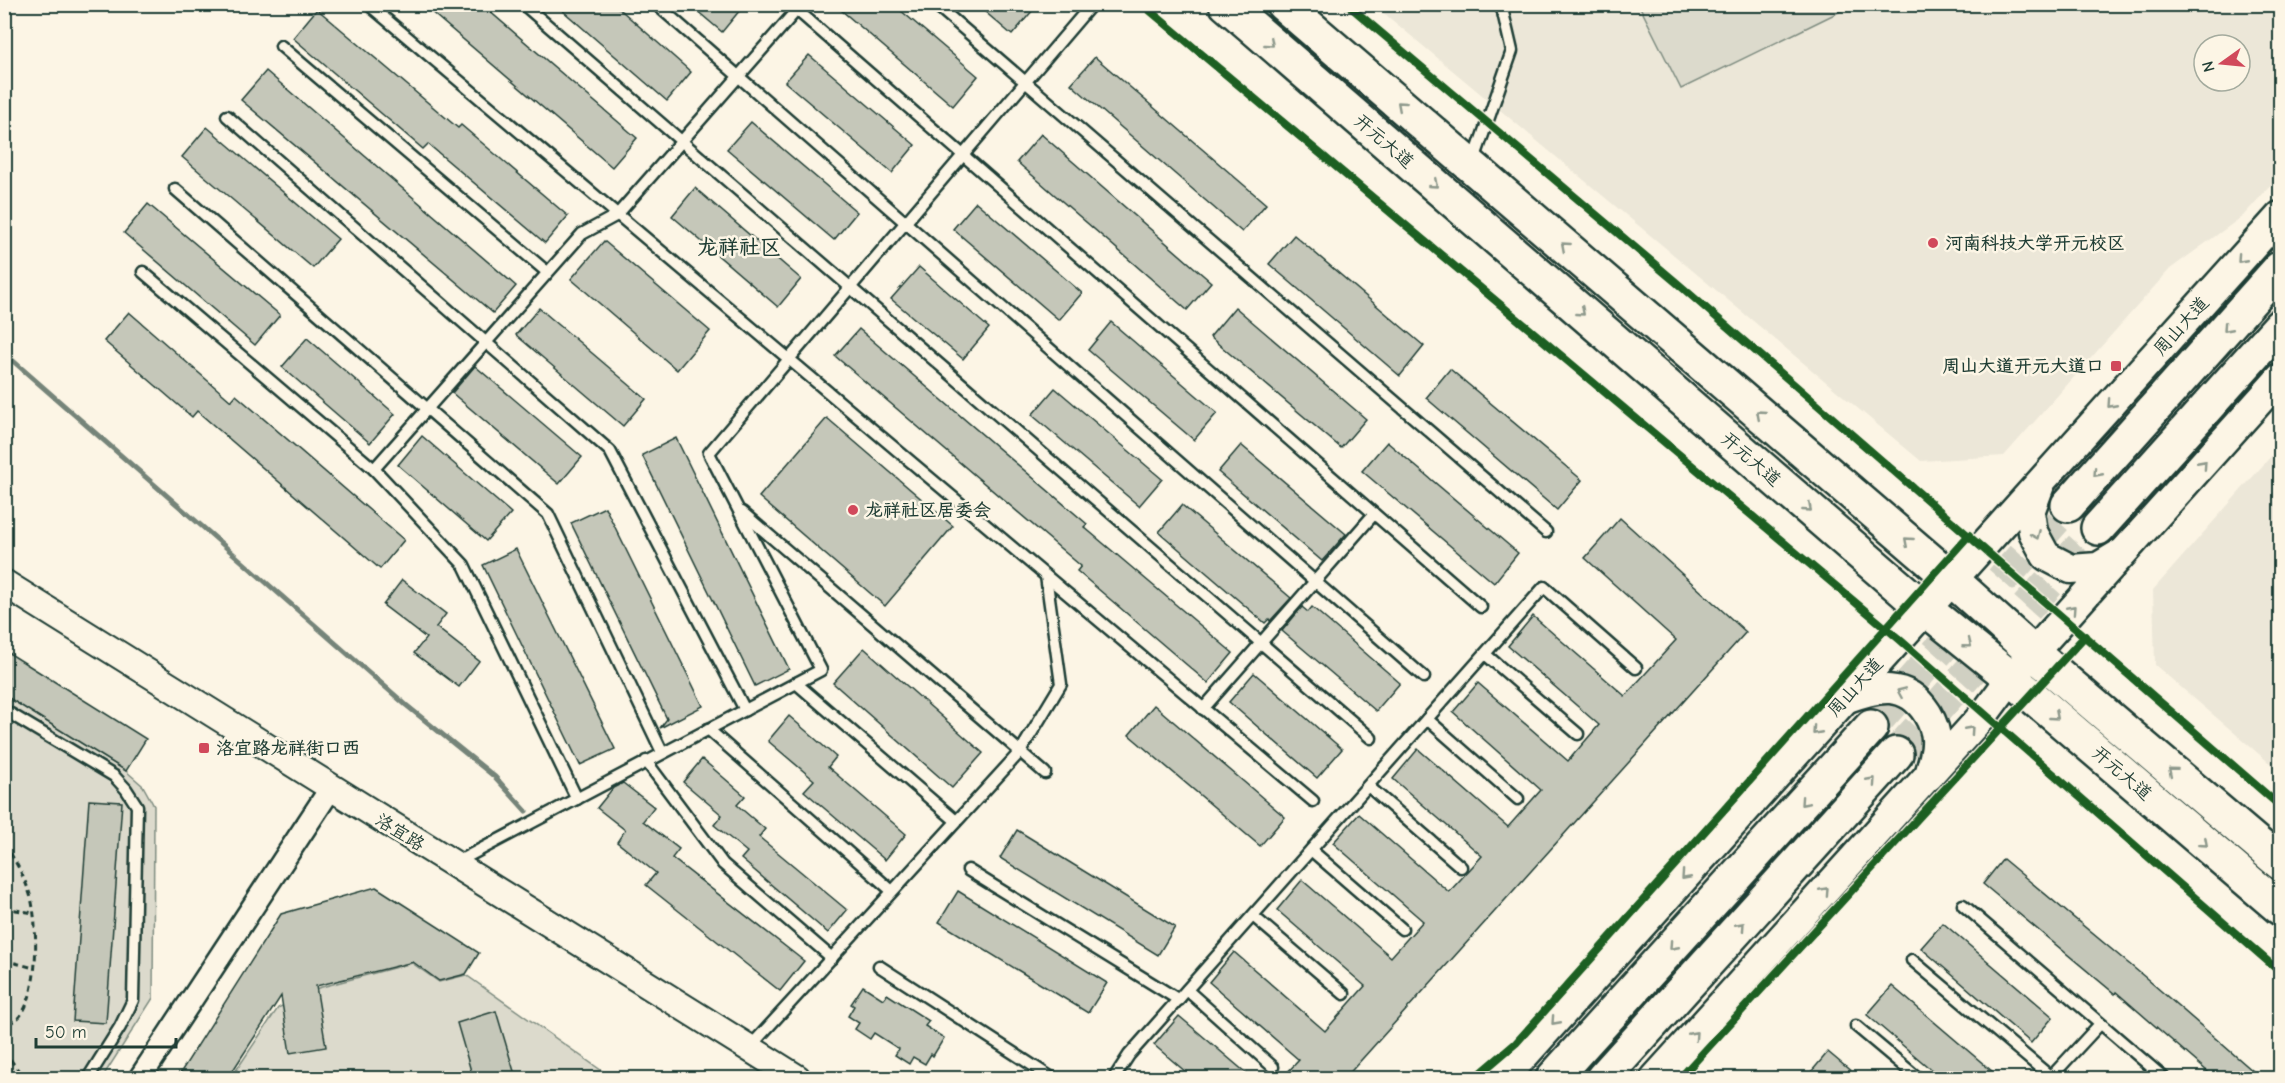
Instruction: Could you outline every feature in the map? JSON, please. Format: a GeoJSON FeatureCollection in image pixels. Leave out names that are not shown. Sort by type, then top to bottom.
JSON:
{"type":"FeatureCollection","features":[{"type":"Feature","properties":{"kind":"main road","name":"开元大道"},"geometry":{"type":"LineString","coordinates":[[1226,4],[1925,609],[2011,678],[2280,908]]}},
{"type":"Feature","properties":{"kind":"main road","name":"开元大道"},"geometry":{"type":"LineString","coordinates":[[1283,4],[1952,580],[2033,653],[2280,863]]}},
{"type":"Feature","properties":{"kind":"main road","name":"周山大道"},"geometry":{"type":"LineString","coordinates":[[1504,1078],[2280,216]]}},
{"type":"Feature","properties":{"kind":"main road","name":"周山大道"},"geometry":{"type":"LineString","coordinates":[[2068,505],[2280,268]]}},
{"type":"Feature","properties":{"kind":"main road"},"geometry":{"type":"LineString","coordinates":[[2098,528],[2280,326]]}},
{"type":"Feature","properties":{"kind":"main road"},"geometry":{"type":"LineString","coordinates":[[1655,1078],[1929,776],[1985,713],[2033,653],[2280,378]]}},
{"type":"Feature","properties":{"kind":"main road"},"geometry":{"type":"LineString","coordinates":[[2042,480],[2030,512],[2033,532],[2046,556],[2071,569],[2097,567],[2124,551]]}},
{"type":"Feature","properties":{"kind":"main road"},"geometry":{"type":"LineString","coordinates":[[1845,699],[1871,689],[1894,688],[1919,701],[1933,724],[1936,744],[1929,776]]}},
{"type":"Feature","properties":{"kind":"main road"},"geometry":{"type":"LineString","coordinates":[[1553,1078],[1871,727]]}},
{"type":"Feature","properties":{"kind":"main road"},"geometry":{"type":"LineString","coordinates":[[1604,1078],[1896,754]]}},
{"type":"Feature","properties":{"kind":"street","name":"洛宜路"},"geometry":{"type":"LineString","coordinates":[[4,583],[327,794],[771,1078]]}},
{"type":"Feature","properties":{"kind":"street","name":"洛宜路"},"geometry":{"type":"LineString","coordinates":[[4,599],[327,794],[452,864],[797,1078]]}},
{"type":"Feature","properties":{"kind":"street"},"geometry":{"type":"LineString","coordinates":[[140,1078],[327,794]]}},
{"type":"Feature","properties":{"kind":"lane"},"geometry":{"type":"LineString","coordinates":[[368,4],[1313,801]]}},
{"type":"Feature","properties":{"kind":"lane"},"geometry":{"type":"LineString","coordinates":[[523,4],[1371,738]]}},
{"type":"Feature","properties":{"kind":"lane"},"geometry":{"type":"LineString","coordinates":[[656,4],[1424,677]]}},
{"type":"Feature","properties":{"kind":"lane"},"geometry":{"type":"LineString","coordinates":[[935,4],[1546,532]]}},
{"type":"Feature","properties":{"kind":"lane"},"geometry":{"type":"LineString","coordinates":[[452,864],[821,670],[709,453],[1092,4]]}},
{"type":"Feature","properties":{"kind":"lane"},"geometry":{"type":"LineString","coordinates":[[1472,167],[1512,51],[1501,4]]}},
{"type":"Feature","properties":{"kind":"lane"},"geometry":{"type":"LineString","coordinates":[[374,469],[582,234],[618,215],[797,7],[1481,607]]}},
{"type":"Feature","properties":{"kind":"lane"},"geometry":{"type":"LineString","coordinates":[[281,46],[547,272]]}},
{"type":"Feature","properties":{"kind":"lane"},"geometry":{"type":"LineString","coordinates":[[227,117],[610,451],[745,710]]}},
{"type":"Feature","properties":{"kind":"lane"},"geometry":{"type":"LineString","coordinates":[[175,189],[548,514],[662,752]]}},
{"type":"Feature","properties":{"kind":"lane"},"geometry":{"type":"LineString","coordinates":[[143,272],[374,469],[464,565],[577,799]]}},
{"type":"Feature","properties":{"kind":"lane"},"geometry":{"type":"LineString","coordinates":[[737,508],[1045,774]]}},
{"type":"Feature","properties":{"kind":"lane"},"geometry":{"type":"LineString","coordinates":[[1203,709],[1374,514]]}},
{"type":"Feature","properties":{"kind":"lane"},"geometry":{"type":"LineString","coordinates":[[749,1048],[1020,752],[1061,684],[1046,576]]}},
{"type":"Feature","properties":{"kind":"lane"},"geometry":{"type":"LineString","coordinates":[[1114,1078],[1129,1055],[1544,587],[1636,668]]}},
{"type":"Feature","properties":{"kind":"lane"},"geometry":{"type":"LineString","coordinates":[[1485,654],[1578,734]]}},
{"type":"Feature","properties":{"kind":"lane"},"geometry":{"type":"LineString","coordinates":[[796,683],[956,821]]}},
{"type":"Feature","properties":{"kind":"lane"},"geometry":{"type":"LineString","coordinates":[[4,710],[114,776],[137,806],[133,1000],[120,1027],[88,1078]]}},
{"type":"Feature","properties":{"kind":"lane"},"geometry":{"type":"LineString","coordinates":[[1427,719],[1518,799]]}},
{"type":"Feature","properties":{"kind":"lane"},"geometry":{"type":"LineString","coordinates":[[708,729],[892,891]]}},
{"type":"Feature","properties":{"kind":"lane"},"geometry":{"type":"LineString","coordinates":[[646,761],[723,864],[832,958]]}},
{"type":"Feature","properties":{"kind":"lane"},"geometry":{"type":"LineString","coordinates":[[1368,786],[1461,867]]}},
{"type":"Feature","properties":{"kind":"lane"},"geometry":{"type":"LineString","coordinates":[[1311,850],[1402,929]]}},
{"type":"Feature","properties":{"kind":"lane"},"geometry":{"type":"LineString","coordinates":[[968,870],[1179,1000]]}},
{"type":"Feature","properties":{"kind":"lane"},"geometry":{"type":"LineString","coordinates":[[1963,905],[2164,1078]]}},
{"type":"Feature","properties":{"kind":"lane"},"geometry":{"type":"LineString","coordinates":[[1253,916],[1344,994]]}},
{"type":"Feature","properties":{"kind":"lane"},"geometry":{"type":"LineString","coordinates":[[1912,960],[2051,1078],[2100,1024]]}},
{"type":"Feature","properties":{"kind":"lane"},"geometry":{"type":"LineString","coordinates":[[879,966],[1052,1078]]}},
{"type":"Feature","properties":{"kind":"lane"},"geometry":{"type":"LineString","coordinates":[[1187,990],[1273,1067]]}},
{"type":"Feature","properties":{"kind":"lane"},"geometry":{"type":"LineString","coordinates":[[1856,1026],[1918,1078]]}},
{"type":"Feature","properties":{"kind":"path"},"geometry":{"type":"LineString","coordinates":[[4,845],[11,852],[31,898],[36,948],[32,993],[20,1017],[4,1026]]}},
{"type":"Feature","properties":{"kind":"path"},"geometry":{"type":"LineString","coordinates":[[4,908],[33,913]]}},
{"type":"Feature","properties":{"kind":"path"},"geometry":{"type":"LineString","coordinates":[[4,960],[34,968]]}},
{"type":"Feature","properties":{"kind":"path"},"geometry":{"type":"LineString","coordinates":[[4,1051],[24,1078]]}},
{"type":"Feature","properties":{"kind":"shaded area","name":"河南科技大学开元校区"},"geometry":{"type":"Polygon","coordinates":[[[1374,5],[2280,5],[2280,175],[2243,216],[2170,269],[2004,456],[1921,461],[1374,5]]]}},
{"type":"Feature","properties":{"kind":"shaded area"},"geometry":{"type":"Polygon","coordinates":[[[1639,5],[1853,5],[1681,89],[1639,5]]]}},
{"type":"Feature","properties":{"kind":"shaded area"},"geometry":{"type":"Polygon","coordinates":[[[2280,446],[2280,772],[2155,665],[2153,590],[2280,446]]]}},
{"type":"Feature","properties":{"kind":"shaded area"},"geometry":{"type":"Polygon","coordinates":[[[4,695],[126,771],[143,786],[154,806],[153,998],[102,1078],[5,1078],[4,695]]]}},
{"type":"Feature","properties":{"kind":"shaded area"},"geometry":{"type":"Polygon","coordinates":[[[412,963],[439,982],[466,975],[612,1078],[231,1078],[278,1008],[318,988],[412,963]]]}},
{"type":"Feature","properties":{"kind":"building"},"geometry":{"type":"Polygon","coordinates":[[[422,4],[481,4],[637,138],[612,167],[422,4]]]}},
{"type":"Feature","properties":{"kind":"building"},"geometry":{"type":"Polygon","coordinates":[[[555,4],[614,4],[691,72],[667,101],[555,4]]]}},
{"type":"Feature","properties":{"kind":"building"},"geometry":{"type":"Polygon","coordinates":[[[689,4],[745,4],[722,32],[689,4]]]}},
{"type":"Feature","properties":{"kind":"building"},"geometry":{"type":"Polygon","coordinates":[[[834,4],[893,4],[978,76],[953,106],[834,4]]]}},
{"type":"Feature","properties":{"kind":"building"},"geometry":{"type":"Polygon","coordinates":[[[976,4],[1038,4],[1012,35],[976,4]]]}},
{"type":"Feature","properties":{"kind":"building"},"geometry":{"type":"Polygon","coordinates":[[[317,9],[458,128],[461,125],[568,216],[545,243],[428,144],[423,149],[293,38],[317,9]]]}},
{"type":"Feature","properties":{"kind":"building"},"geometry":{"type":"Polygon","coordinates":[[[809,55],[915,145],[892,173],[785,82],[809,55]]]}},
{"type":"Feature","properties":{"kind":"building"},"geometry":{"type":"Polygon","coordinates":[[[1095,57],[1266,204],[1242,232],[1071,84],[1095,57]]]}},
{"type":"Feature","properties":{"kind":"building"},"geometry":{"type":"Polygon","coordinates":[[[266,71],[516,286],[493,313],[241,100],[266,71]]]}},
{"type":"Feature","properties":{"kind":"building"},"geometry":{"type":"Polygon","coordinates":[[[751,122],[857,212],[834,240],[727,149],[751,122]]]}},
{"type":"Feature","properties":{"kind":"building"},"geometry":{"type":"Polygon","coordinates":[[[207,127],[338,239],[313,268],[182,157],[207,127]]]}},
{"type":"Feature","properties":{"kind":"building"},"geometry":{"type":"Polygon","coordinates":[[[1041,134],[1211,282],[1187,310],[1017,162],[1041,134]]]}},
{"type":"Feature","properties":{"kind":"building"},"geometry":{"type":"Polygon","coordinates":[[[695,188],[801,279],[778,307],[672,216],[695,188]]]}},
{"type":"Feature","properties":{"kind":"building"},"geometry":{"type":"Polygon","coordinates":[[[976,202],[1082,293],[1059,320],[953,229],[976,202]]]}},
{"type":"Feature","properties":{"kind":"building"},"geometry":{"type":"Polygon","coordinates":[[[148,204],[280,315],[255,345],[124,233],[148,204]]]}},
{"type":"Feature","properties":{"kind":"building"},"geometry":{"type":"Polygon","coordinates":[[[1294,235],[1424,346],[1400,376],[1269,264],[1294,235]]]}},
{"type":"Feature","properties":{"kind":"building"},"geometry":{"type":"Polygon","coordinates":[[[604,241],[710,331],[677,370],[571,279],[604,241]]]}},
{"type":"Feature","properties":{"kind":"building"},"geometry":{"type":"Polygon","coordinates":[[[919,267],[989,328],[963,359],[891,299],[919,267]]]}},
{"type":"Feature","properties":{"kind":"building"},"geometry":{"type":"Polygon","coordinates":[[[1235,307],[1366,419],[1341,448],[1210,337],[1235,307]]]}},
{"type":"Feature","properties":{"kind":"building"},"geometry":{"type":"Polygon","coordinates":[[[539,308],[646,399],[623,426],[516,335],[539,308]]]}},
{"type":"Feature","properties":{"kind":"building"},"geometry":{"type":"Polygon","coordinates":[[[129,312],[231,401],[236,395],[404,540],[380,569],[197,411],[192,417],[104,341],[129,312]]]}},
{"type":"Feature","properties":{"kind":"building"},"geometry":{"type":"Polygon","coordinates":[[[1111,322],[1217,413],[1194,440],[1088,350],[1111,322]]]}},
{"type":"Feature","properties":{"kind":"building"},"geometry":{"type":"Polygon","coordinates":[[[859,329],[1087,524],[1084,527],[1233,653],[1208,683],[1077,571],[1081,566],[835,356],[859,329]]]}},
{"type":"Feature","properties":{"kind":"building"},"geometry":{"type":"Polygon","coordinates":[[[307,338],[395,414],[370,443],[282,367],[307,338]]]}},
{"type":"Feature","properties":{"kind":"building"},"geometry":{"type":"Polygon","coordinates":[[[475,366],[582,457],[559,484],[452,393],[475,366]]]}},
{"type":"Feature","properties":{"kind":"building"},"geometry":{"type":"Polygon","coordinates":[[[1450,369],[1582,480],[1557,510],[1426,398],[1450,369]]]}},
{"type":"Feature","properties":{"kind":"building"},"geometry":{"type":"Polygon","coordinates":[[[1055,388],[1162,479],[1139,506],[1032,415],[1055,388]]]}},
{"type":"Feature","properties":{"kind":"building"},"geometry":{"type":"Polygon","coordinates":[[[827,418],[953,526],[885,606],[759,497],[827,418]]]}},
{"type":"Feature","properties":{"kind":"building"},"geometry":{"type":"Polygon","coordinates":[[[422,436],[511,513],[486,541],[398,465],[422,436]]]}},
{"type":"Feature","properties":{"kind":"building"},"geometry":{"type":"Polygon","coordinates":[[[676,438],[789,669],[755,686],[642,455],[676,438]]]}},
{"type":"Feature","properties":{"kind":"building"},"geometry":{"type":"Polygon","coordinates":[[[1387,442],[1518,553],[1494,583],[1362,471],[1387,442]]]}},
{"type":"Feature","properties":{"kind":"building"},"geometry":{"type":"Polygon","coordinates":[[[1241,445],[1346,534],[1322,561],[1218,472],[1241,445]]]}},
{"type":"Feature","properties":{"kind":"building"},"geometry":{"type":"Polygon","coordinates":[[[1182,505],[1291,598],[1270,621],[1269,619],[1265,623],[1159,532],[1182,505]]]}},
{"type":"Feature","properties":{"kind":"building"},"geometry":{"type":"Polygon","coordinates":[[[605,507],[703,706],[660,728],[667,719],[571,523],[605,507]]]}},
{"type":"Feature","properties":{"kind":"building"},"geometry":{"type":"Polygon","coordinates":[[[1620,518],[1746,632],[1345,1078],[1282,1078],[1299,1060],[1209,982],[1234,952],[1325,1031],[1365,986],[1277,910],[1302,880],[1391,957],[1423,921],[1333,843],[1359,814],[1449,892],[1482,856],[1393,779],[1418,749],[1508,827],[1541,790],[1453,712],[1478,683],[1568,761],[1599,725],[1508,646],[1533,616],[1625,696],[1676,640],[1585,558],[1620,518]]]}},
{"type":"Feature","properties":{"kind":"building"},"geometry":{"type":"Polygon","coordinates":[[[516,549],[615,749],[580,765],[483,565],[516,549]]]}},
{"type":"Feature","properties":{"kind":"building"},"geometry":{"type":"Polygon","coordinates":[[[402,580],[446,614],[436,627],[479,661],[459,687],[414,653],[426,638],[383,605],[402,580]]]}},
{"type":"Feature","properties":{"kind":"building"},"geometry":{"type":"Polygon","coordinates":[[[1302,607],[1308,612],[1312,607],[1400,683],[1376,711],[1282,631],[1302,607]]]}},
{"type":"Feature","properties":{"kind":"building"},"geometry":{"type":"Polygon","coordinates":[[[864,648],[983,753],[952,788],[833,683],[864,648]]]}},
{"type":"Feature","properties":{"kind":"building"},"geometry":{"type":"Polygon","coordinates":[[[4,650],[146,739],[126,771],[4,695],[4,650]]]}},
{"type":"Feature","properties":{"kind":"building"},"geometry":{"type":"Polygon","coordinates":[[[1254,673],[1342,749],[1317,778],[1229,702],[1254,673]]]}},
{"type":"Feature","properties":{"kind":"building"},"geometry":{"type":"Polygon","coordinates":[[[1154,705],[1285,817],[1260,846],[1129,735],[1154,705]]]}},
{"type":"Feature","properties":{"kind":"building"},"geometry":{"type":"Polygon","coordinates":[[[789,716],[836,757],[828,767],[906,834],[885,860],[804,791],[814,780],[768,741],[789,716]]]}},
{"type":"Feature","properties":{"kind":"building"},"geometry":{"type":"Polygon","coordinates":[[[702,759],[745,796],[737,805],[765,829],[759,837],[847,910],[828,933],[741,859],[747,852],[714,825],[722,815],[683,782],[702,759]]]}},
{"type":"Feature","properties":{"kind":"building"},"geometry":{"type":"Polygon","coordinates":[[[623,783],[654,807],[643,821],[679,849],[672,858],[804,961],[780,991],[646,885],[656,873],[617,842],[625,830],[597,808],[613,788],[623,783]]]}},
{"type":"Feature","properties":{"kind":"building"},"geometry":{"type":"Polygon","coordinates":[[[89,800],[122,802],[106,1023],[73,1021],[89,800]]]}},
{"type":"Feature","properties":{"kind":"building"},"geometry":{"type":"Polygon","coordinates":[[[1017,830],[1175,927],[1158,955],[1000,858],[1017,830]]]}},
{"type":"Feature","properties":{"kind":"building"},"geometry":{"type":"Polygon","coordinates":[[[2003,859],[2146,978],[2261,1078],[2215,1078],[2116,992],[2115,994],[1983,884],[2003,859]]]}},
{"type":"Feature","properties":{"kind":"building"},"geometry":{"type":"Polygon","coordinates":[[[376,887],[479,953],[466,974],[439,981],[413,962],[316,986],[326,1047],[290,1053],[281,996],[228,1078],[177,1078],[281,914],[376,887]]]}},
{"type":"Feature","properties":{"kind":"building"},"geometry":{"type":"Polygon","coordinates":[[[958,891],[1107,983],[1088,1013],[939,922],[958,891]]]}},
{"type":"Feature","properties":{"kind":"building"},"geometry":{"type":"Polygon","coordinates":[[[1943,923],[2053,1017],[2031,1043],[1921,948],[1943,923]]]}},
{"type":"Feature","properties":{"kind":"building"},"geometry":{"type":"Polygon","coordinates":[[[863,986],[883,999],[887,994],[929,1021],[925,1026],[944,1038],[925,1064],[913,1057],[909,1064],[895,1055],[899,1049],[874,1033],[870,1039],[855,1029],[859,1023],[848,1016],[854,1006],[851,1004],[863,986]]]}},
{"type":"Feature","properties":{"kind":"building"},"geometry":{"type":"Polygon","coordinates":[[[1892,986],[2000,1078],[1941,1078],[1867,1015],[1892,986]]]}},
{"type":"Feature","properties":{"kind":"building"},"geometry":{"type":"Polygon","coordinates":[[[496,1011],[516,1078],[473,1078],[457,1023],[496,1011]]]}},
{"type":"Feature","properties":{"kind":"building"},"geometry":{"type":"Polygon","coordinates":[[[1179,1016],[1252,1078],[1193,1078],[1154,1045],[1179,1016]]]}},
{"type":"Feature","properties":{"kind":"building"},"geometry":{"type":"Polygon","coordinates":[[[1828,1052],[1859,1078],[1806,1078],[1828,1052]]]}},
{"type":"Feature","properties":{"kind":"waterway"},"geometry":{"type":"LineString","coordinates":[[4,353],[406,705],[495,777],[526,811]]}},
{"type":"Feature","properties":{"kind":"tunnel"},"geometry":{"type":"LineString","coordinates":[[1871,727],[2068,505]]}},
{"type":"Feature","properties":{"kind":"tunnel"},"geometry":{"type":"LineString","coordinates":[[1896,754],[2098,528]]}},
{"type":"Feature","properties":{"kind":"cycle path"},"geometry":{"type":"LineString","coordinates":[[1142,4],[1899,639],[2280,972]]}},
{"type":"Feature","properties":{"kind":"cycle path"},"geometry":{"type":"LineString","coordinates":[[1347,4],[1677,283],[2280,806]]}},
{"type":"Feature","properties":{"kind":"cycle path"},"geometry":{"type":"LineString","coordinates":[[1475,1078],[1516,1043],[1969,535]]}},
{"type":"Feature","properties":{"kind":"cycle path"},"geometry":{"type":"LineString","coordinates":[[1680,1078],[2085,636]]}},
{"type":"Feature","properties":{"kind":"place","name":"河南科技大学开元校区"},"geometry":{"type":"Point","coordinates":[1933,243]}},
{"type":"Feature","properties":{"kind":"place","name":"周山大道开元大道口"},"geometry":{"type":"Point","coordinates":[2116,366]}},
{"type":"Feature","properties":{"kind":"place","name":"龙祥社区居委会"},"geometry":{"type":"Point","coordinates":[853,510]}},
{"type":"Feature","properties":{"kind":"place","name":"洛宜路龙祥街口西"},"geometry":{"type":"Point","coordinates":[204,748]}},
{"type":"Feature","properties":{"kind":"district","name":"龙祥社区"},"geometry":{"type":"Point","coordinates":[739,247]}}]}
